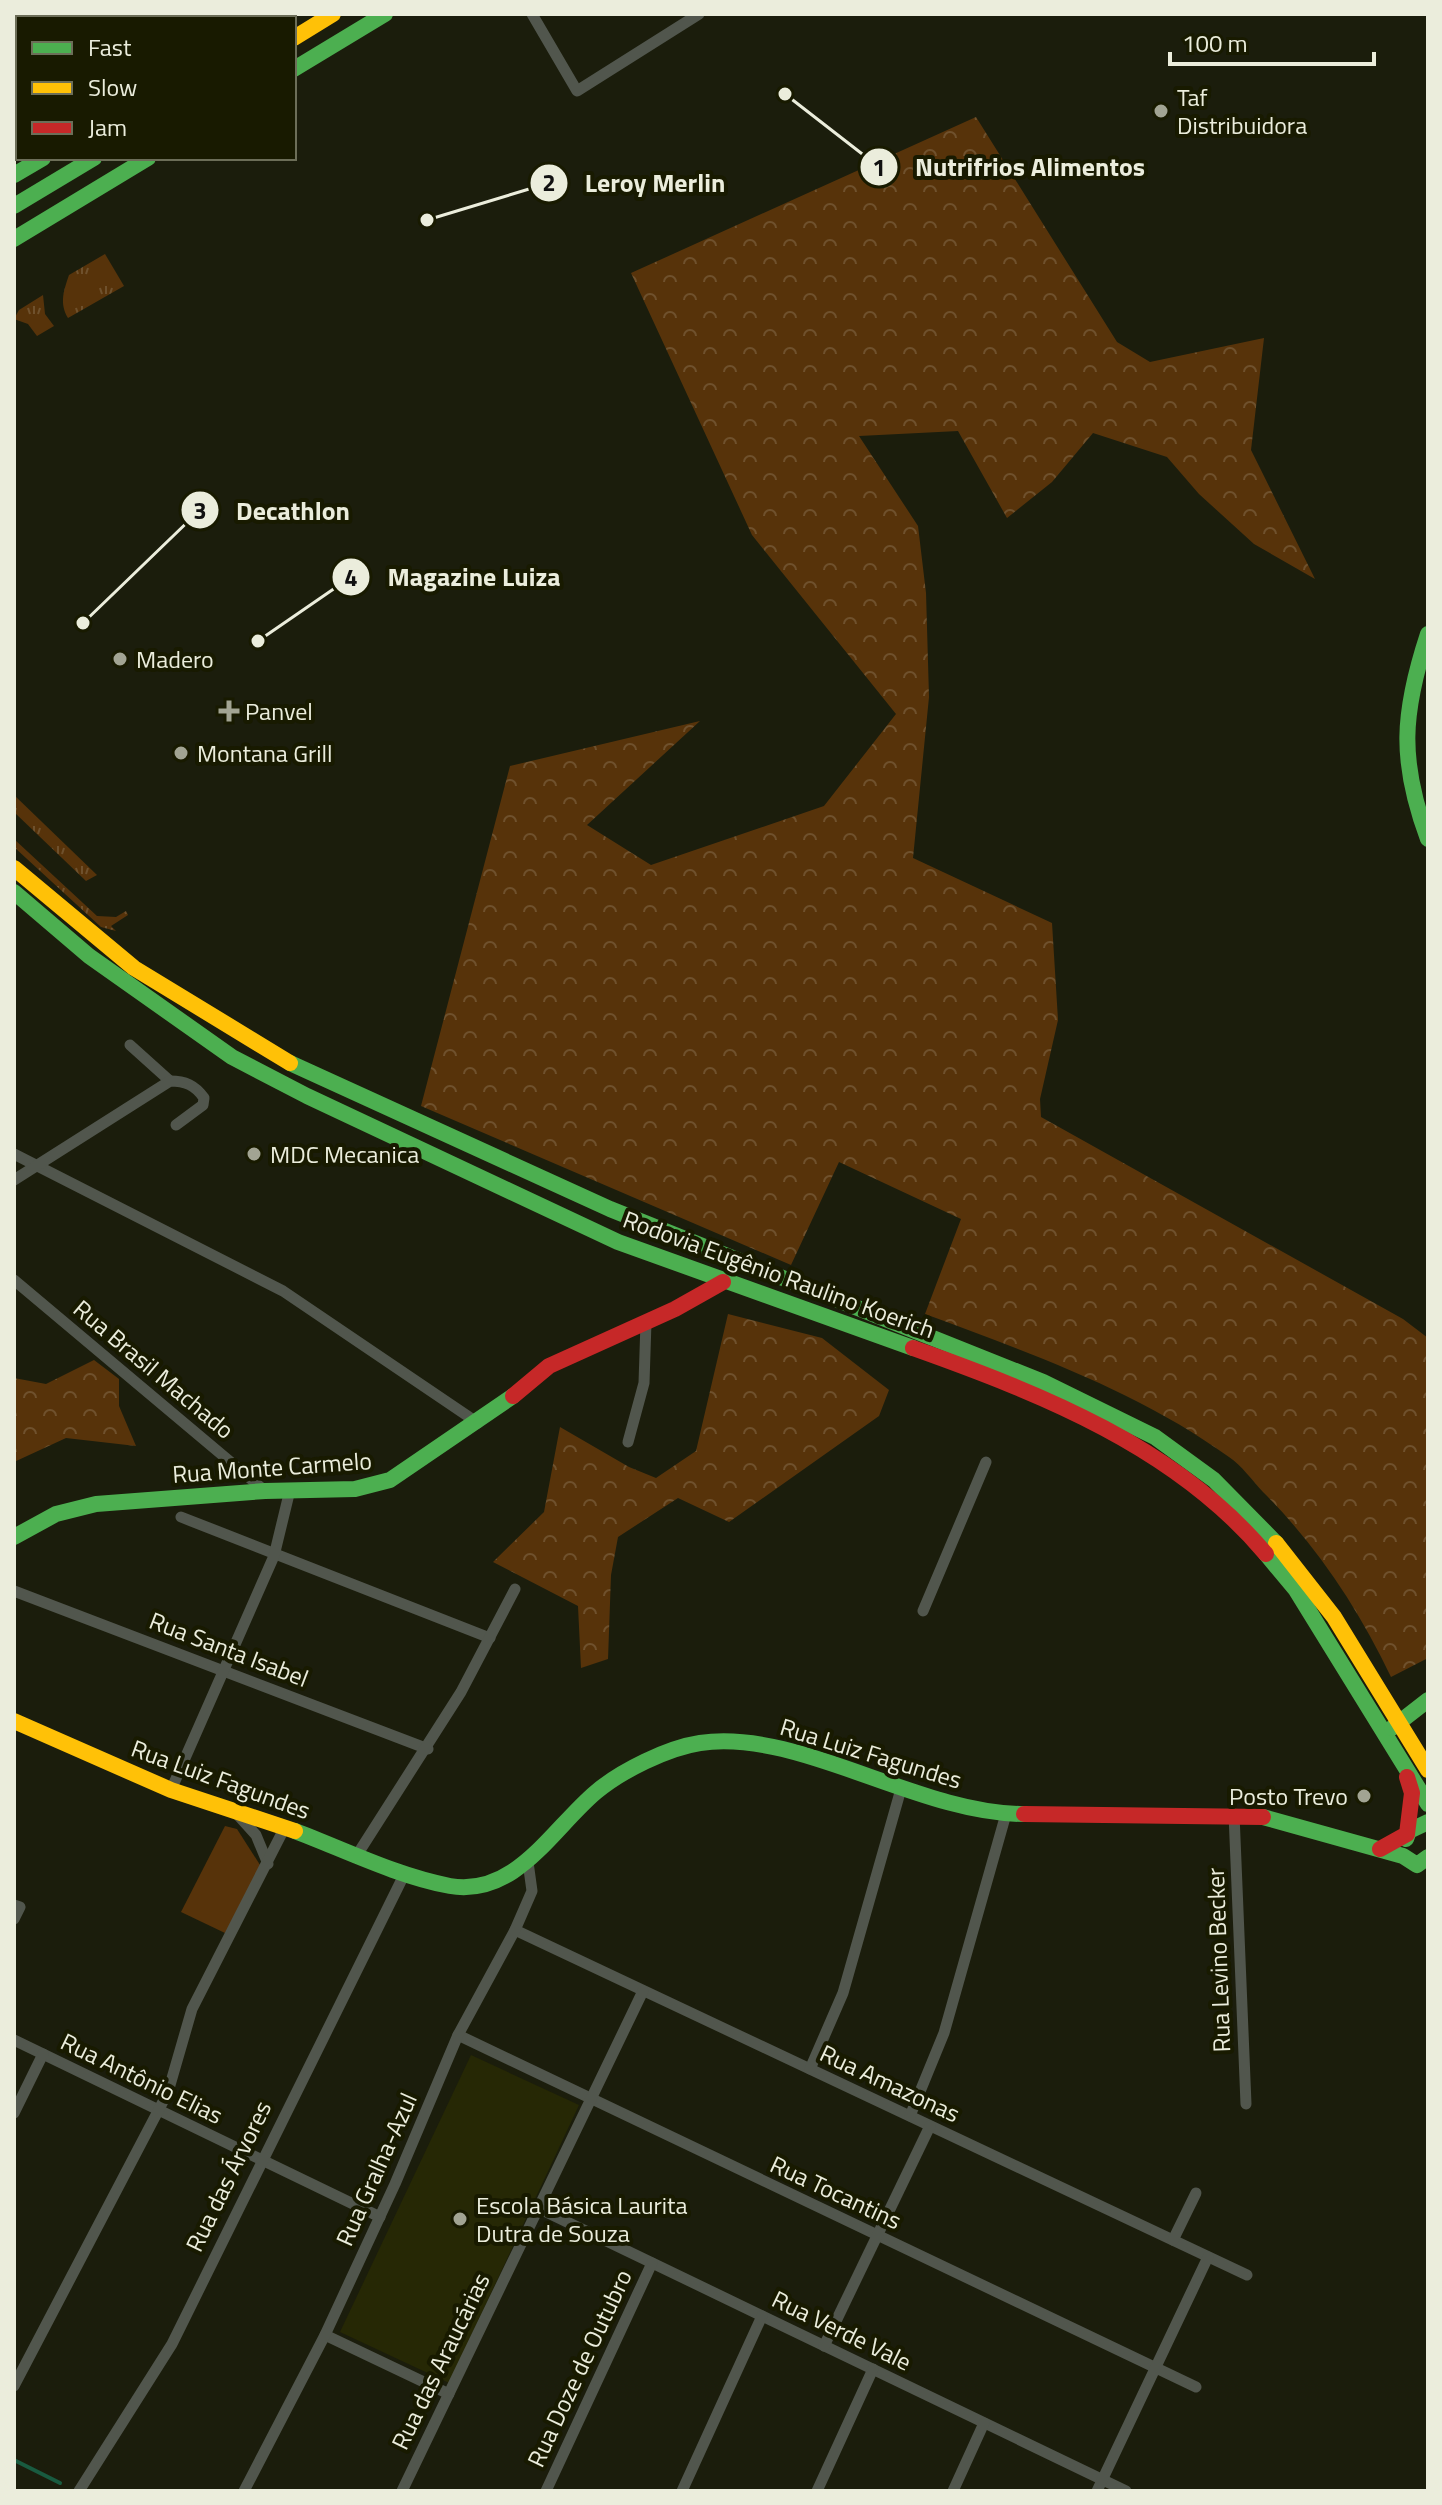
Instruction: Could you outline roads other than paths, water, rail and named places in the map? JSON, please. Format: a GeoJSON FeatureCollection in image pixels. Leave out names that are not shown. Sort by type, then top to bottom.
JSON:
{"type":"FeatureCollection","features":[{"type":"Feature","properties":{"kind":"main road"},"geometry":{"type":"LineString","coordinates":[[296,37],[333,14]]}},
{"type":"Feature","properties":{"kind":"main road"},"geometry":{"type":"LineString","coordinates":[[296,68],[385,14]]}},
{"type":"Feature","properties":{"kind":"main road"},"geometry":{"type":"LineString","coordinates":[[14,175],[40,160]]}},
{"type":"Feature","properties":{"kind":"main road"},"geometry":{"type":"LineString","coordinates":[[14,206],[91,160]]}},
{"type":"Feature","properties":{"kind":"main road"},"geometry":{"type":"LineString","coordinates":[[14,239],[145,160]]}},
{"type":"Feature","properties":{"kind":"main road"},"geometry":{"type":"LineString","coordinates":[[1428,634],[1411,689],[1403,736],[1407,781],[1428,839]]}},
{"type":"Feature","properties":{"kind":"main road","name":"Rodovia Eugênio Raulino Koerich"},"geometry":{"type":"LineString","coordinates":[[14,868],[100,943],[156,984],[300,1070],[610,1209],[1043,1382],[1155,1437],[1214,1480],[1288,1555],[1334,1617],[1392,1728],[1403,1764],[1428,1804]]}},
{"type":"Feature","properties":{"kind":"main road","name":"Rodovia Eugênio Raulino Koerich"},"geometry":{"type":"LineString","coordinates":[[14,892],[89,956],[232,1057],[307,1096],[618,1242],[925,1352],[1029,1393],[1076,1413],[1153,1455],[1214,1500],[1278,1567],[1392,1728],[1428,1770]]}},
{"type":"Feature","properties":{"kind":"main road","name":"Rua Monte Carmelo"},"geometry":{"type":"LineString","coordinates":[[14,1537],[45,1519],[79,1507],[265,1491],[355,1489],[390,1480],[478,1423],[549,1366],[646,1322],[723,1282]]}},
{"type":"Feature","properties":{"kind":"main road"},"geometry":{"type":"LineString","coordinates":[[1392,1728],[1428,1700]]}},
{"type":"Feature","properties":{"kind":"main road","name":"Rua Luiz Fagundes"},"geometry":{"type":"LineString","coordinates":[[14,1721],[171,1790],[236,1814],[285,1827],[405,1873],[451,1886],[482,1886],[511,1875],[611,1780],[649,1759],[698,1743],[731,1742],[767,1746],[901,1789],[1006,1814],[1234,1814],[1289,1822],[1419,1862]]}},
{"type":"Feature","properties":{"kind":"main road"},"geometry":{"type":"LineString","coordinates":[[1403,1764],[1412,1793],[1407,1834],[1419,1862]]}},
{"type":"Feature","properties":{"kind":"main road"},"geometry":{"type":"LineString","coordinates":[[1380,1849],[1428,1822]]}},
{"type":"Feature","properties":{"kind":"street"},"geometry":{"type":"LineString","coordinates":[[532,14],[577,91],[699,14]]}},
{"type":"Feature","properties":{"kind":"street"},"geometry":{"type":"LineString","coordinates":[[130,1045],[170,1081],[191,1085],[204,1098],[203,1105],[176,1125]]}},
{"type":"Feature","properties":{"kind":"street"},"geometry":{"type":"LineString","coordinates":[[14,1180],[170,1081]]}},
{"type":"Feature","properties":{"kind":"street"},"geometry":{"type":"LineString","coordinates":[[14,1154],[283,1291],[478,1423]]}},
{"type":"Feature","properties":{"kind":"street","name":"Rua Brasil Machado"},"geometry":{"type":"LineString","coordinates":[[14,1280],[265,1491]]}},
{"type":"Feature","properties":{"kind":"street"},"geometry":{"type":"LineString","coordinates":[[628,1442],[644,1383],[646,1322]]}},
{"type":"Feature","properties":{"kind":"street"},"geometry":{"type":"LineString","coordinates":[[923,1611],[986,1462]]}},
{"type":"Feature","properties":{"kind":"street"},"geometry":{"type":"LineString","coordinates":[[171,1790],[274,1556],[290,1490]]}},
{"type":"Feature","properties":{"kind":"street"},"geometry":{"type":"LineString","coordinates":[[181,1517],[274,1556],[490,1638]]}},
{"type":"Feature","properties":{"kind":"street"},"geometry":{"type":"LineString","coordinates":[[357,1855],[428,1749],[515,1589]]}},
{"type":"Feature","properties":{"kind":"street","name":"Rua Santa Isabel"},"geometry":{"type":"LineString","coordinates":[[14,1591],[428,1749]]}},
{"type":"Feature","properties":{"kind":"street"},"geometry":{"type":"LineString","coordinates":[[810,2069],[843,1993],[901,1789]]}},
{"type":"Feature","properties":{"kind":"street"},"geometry":{"type":"LineString","coordinates":[[236,1814],[256,1835],[268,1864]]}},
{"type":"Feature","properties":{"kind":"street"},"geometry":{"type":"LineString","coordinates":[[910,2116],[944,2033],[1006,1814]]}},
{"type":"Feature","properties":{"kind":"street","name":"Rua Levino Becker"},"geometry":{"type":"LineString","coordinates":[[1234,1814],[1246,2104]]}},
{"type":"Feature","properties":{"kind":"street"},"geometry":{"type":"LineString","coordinates":[[14,2386],[168,2092],[192,2009],[285,1827]]}},
{"type":"Feature","properties":{"kind":"street","name":"Rua Gralha-Azul"},"geometry":{"type":"LineString","coordinates":[[244,2491],[325,2335],[380,2217],[458,2035],[515,1930],[532,1891],[528,1862]]}},
{"type":"Feature","properties":{"kind":"street","name":"Rua das Árvores"},"geometry":{"type":"LineString","coordinates":[[79,2491],[172,2344],[260,2159],[405,1873]]}},
{"type":"Feature","properties":{"kind":"street","name":"Rua Amazonas"},"geometry":{"type":"LineString","coordinates":[[515,1930],[1247,2275]]}},
{"type":"Feature","properties":{"kind":"street","name":"Rua das Araucárias"},"geometry":{"type":"LineString","coordinates":[[402,2491],[643,1991]]}},
{"type":"Feature","properties":{"kind":"street","name":"Rua Tocantins"},"geometry":{"type":"LineString","coordinates":[[458,2035],[1196,2387]]}},
{"type":"Feature","properties":{"kind":"street","name":"Rua Antônio Elias"},"geometry":{"type":"LineString","coordinates":[[14,2040],[380,2217]]}},
{"type":"Feature","properties":{"kind":"street"},"geometry":{"type":"LineString","coordinates":[[14,2113],[43,2054]]}},
{"type":"Feature","properties":{"kind":"street"},"geometry":{"type":"LineString","coordinates":[[824,2346],[930,2126]]}},
{"type":"Feature","properties":{"kind":"street"},"geometry":{"type":"LineString","coordinates":[[1173,2240],[1196,2193]]}},
{"type":"Feature","properties":{"kind":"street","name":"Rua Verde Vale"},"geometry":{"type":"LineString","coordinates":[[538,2208],[984,2423],[1099,2485],[1126,2491]]}},
{"type":"Feature","properties":{"kind":"street"},"geometry":{"type":"LineString","coordinates":[[1099,2485],[1208,2257]]}},
{"type":"Feature","properties":{"kind":"street","name":"Rua Doze de Outubro"},"geometry":{"type":"LineString","coordinates":[[546,2491],[652,2263]]}},
{"type":"Feature","properties":{"kind":"street"},"geometry":{"type":"LineString","coordinates":[[682,2491],[762,2316]]}},
{"type":"Feature","properties":{"kind":"street"},"geometry":{"type":"LineString","coordinates":[[325,2335],[449,2394]]}},
{"type":"Feature","properties":{"kind":"street"},"geometry":{"type":"LineString","coordinates":[[817,2491],[873,2369]]}},
{"type":"Feature","properties":{"kind":"street"},"geometry":{"type":"LineString","coordinates":[[953,2491],[984,2423]]}},
{"type":"Feature","properties":{"kind":"waterway"},"geometry":{"type":"LineString","coordinates":[[14,2460],[60,2483]]}},
{"type":"Feature","properties":{"kind":"place","name":"Nutrifrios Alimentos"},"geometry":{"type":"Point","coordinates":[785,94]}},
{"type":"Feature","properties":{"kind":"place","name":"Taf Distribuidora"},"geometry":{"type":"Point","coordinates":[1161,111]}},
{"type":"Feature","properties":{"kind":"place","name":"Leroy Merlin"},"geometry":{"type":"Point","coordinates":[427,220]}},
{"type":"Feature","properties":{"kind":"place","name":"Decathlon"},"geometry":{"type":"Point","coordinates":[83,623]}},
{"type":"Feature","properties":{"kind":"place","name":"Magazine Luiza"},"geometry":{"type":"Point","coordinates":[258,641]}},
{"type":"Feature","properties":{"kind":"place","name":"Madero"},"geometry":{"type":"Point","coordinates":[120,659]}},
{"type":"Feature","properties":{"kind":"place","name":"Panvel"},"geometry":{"type":"Point","coordinates":[229,711]}},
{"type":"Feature","properties":{"kind":"place","name":"Montana Grill"},"geometry":{"type":"Point","coordinates":[181,753]}},
{"type":"Feature","properties":{"kind":"place","name":"MDC Mecanica"},"geometry":{"type":"Point","coordinates":[254,1154]}},
{"type":"Feature","properties":{"kind":"place","name":"Posto Trevo"},"geometry":{"type":"Point","coordinates":[1364,1796]}},
{"type":"Feature","properties":{"kind":"place","name":"Escola Básica Laurita Dutra de Souza"},"geometry":{"type":"Point","coordinates":[460,2219]}}]}
